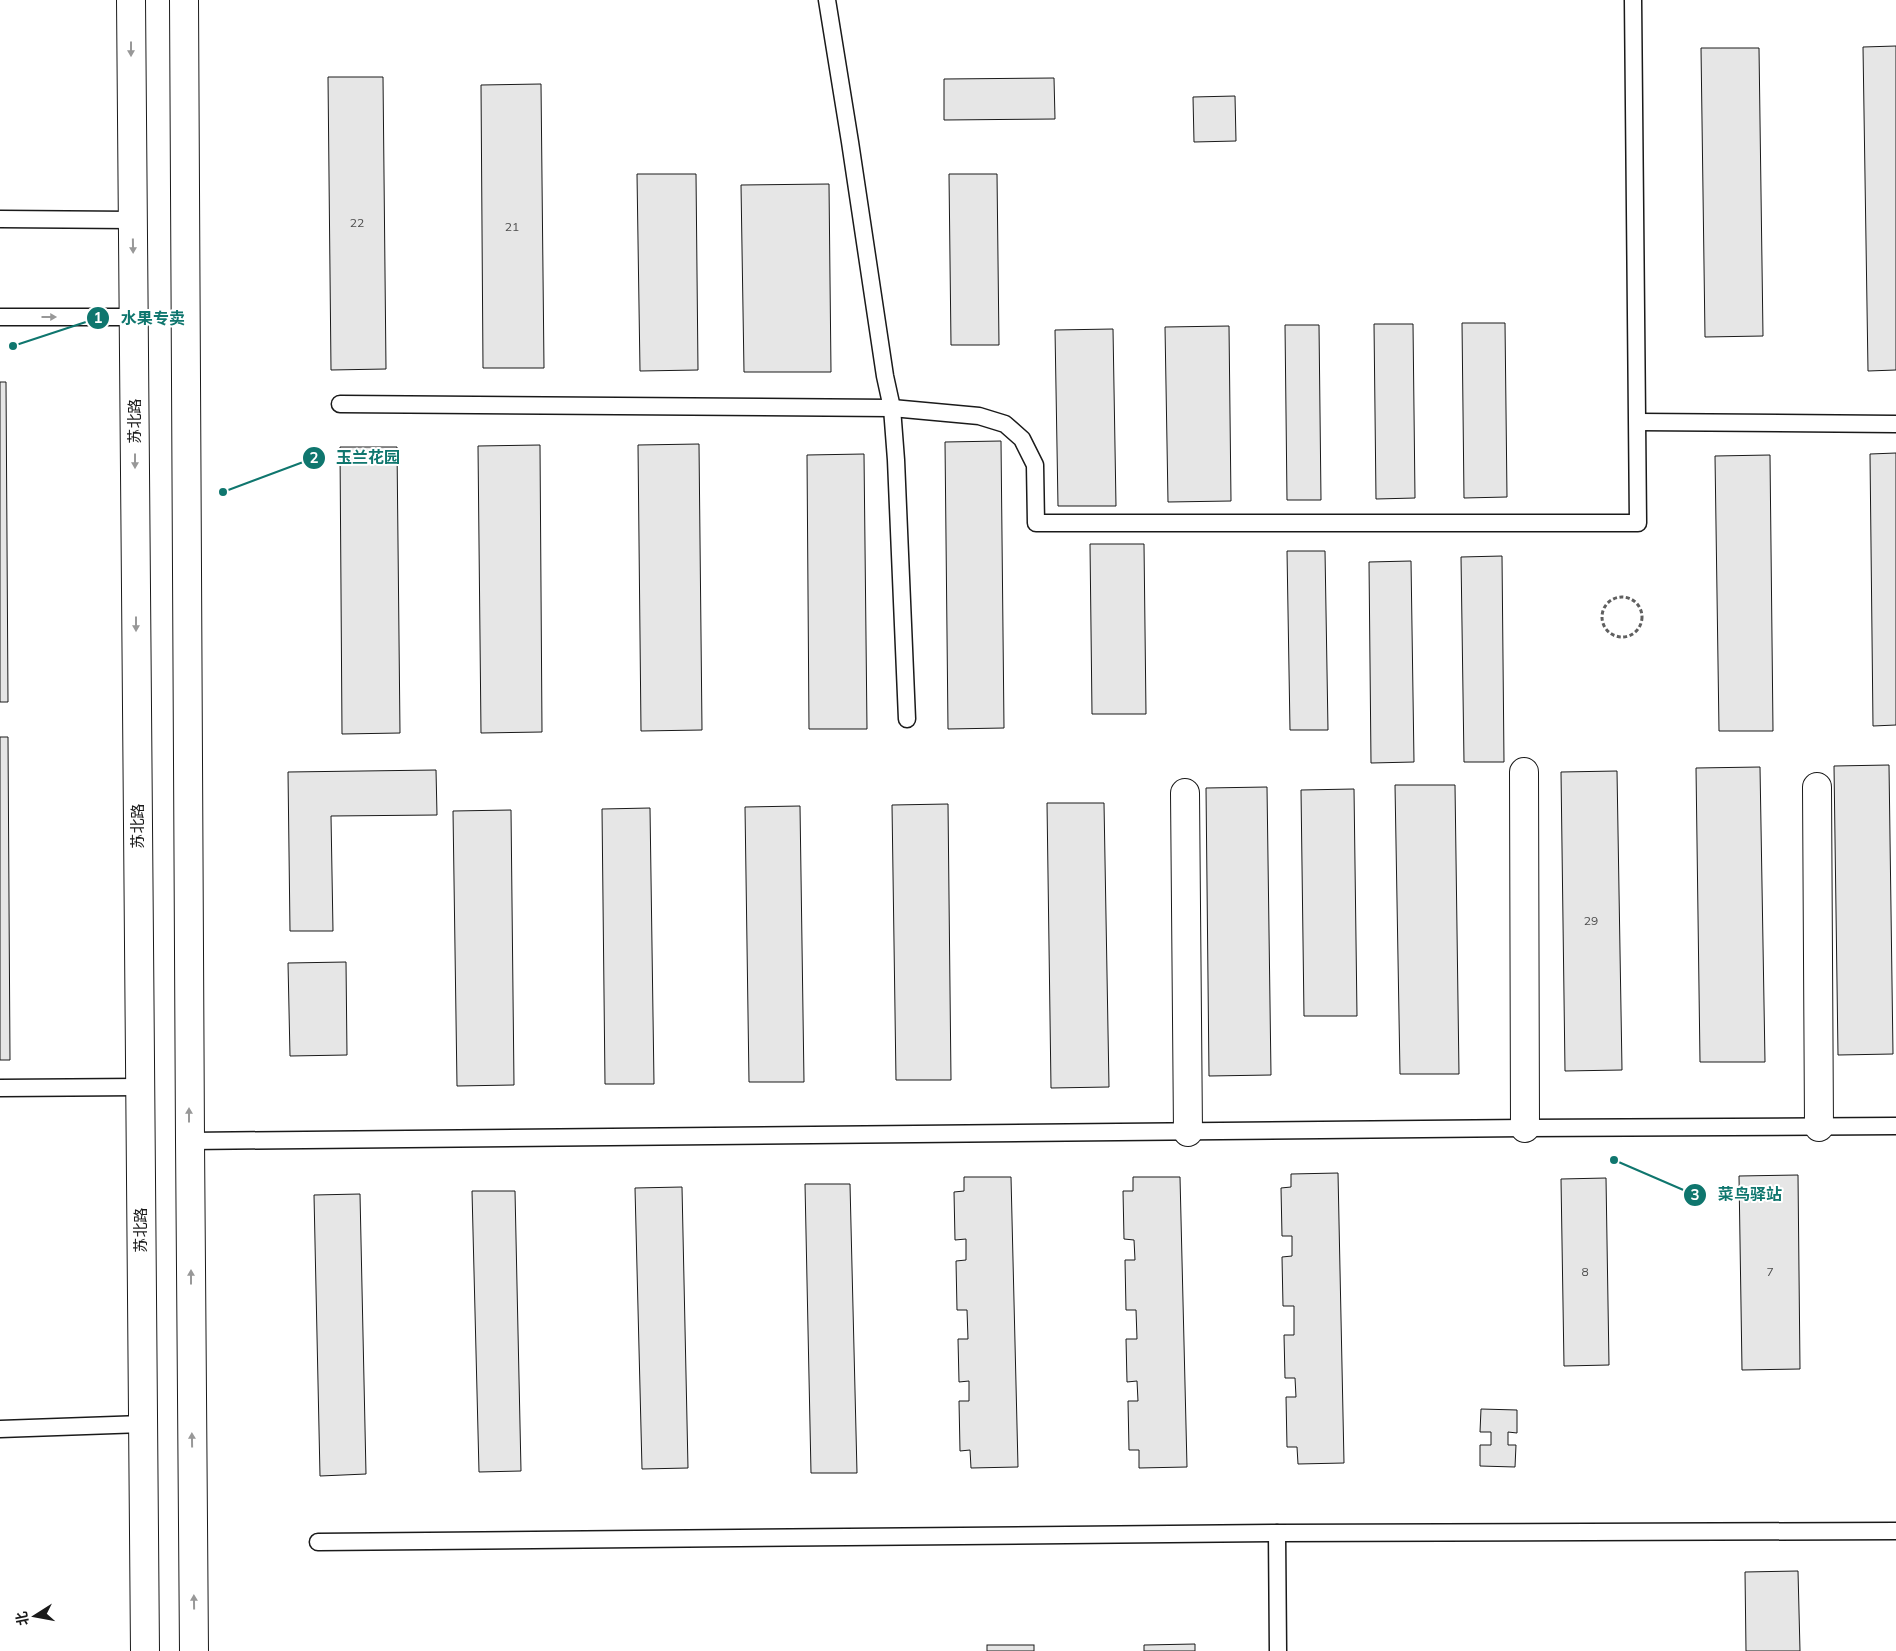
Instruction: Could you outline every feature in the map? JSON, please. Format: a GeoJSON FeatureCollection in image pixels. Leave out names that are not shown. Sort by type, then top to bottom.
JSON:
{"type":"FeatureCollection","features":[{"type":"Feature","properties":{"kind":"main road","name":"苏北路"},"geometry":{"type":"LineString","coordinates":[[131,0],[145,1651]]}},
{"type":"Feature","properties":{"kind":"main road"},"geometry":{"type":"LineString","coordinates":[[184,0],[194,1651]]}},
{"type":"Feature","properties":{"kind":"main road"},"geometry":{"type":"LineString","coordinates":[[1524,772],[1525,1128]]}},
{"type":"Feature","properties":{"kind":"main road"},"geometry":{"type":"LineString","coordinates":[[1817,787],[1819,1127]]}},
{"type":"Feature","properties":{"kind":"main road"},"geometry":{"type":"LineString","coordinates":[[1185,793],[1188,1132]]}},
{"type":"Feature","properties":{"kind":"lane"},"geometry":{"type":"LineString","coordinates":[[827,0],[885,376],[892,408],[897,470],[907,719]]}},
{"type":"Feature","properties":{"kind":"lane"},"geometry":{"type":"LineString","coordinates":[[340,404],[892,408],[979,416],[1005,424],[1022,439],[1034,465],[1036,523],[1638,523],[1633,0]]}},
{"type":"Feature","properties":{"kind":"lane"},"geometry":{"type":"LineString","coordinates":[[0,219],[133,220]]}},
{"type":"Feature","properties":{"kind":"lane"},"geometry":{"type":"LineString","coordinates":[[0,317],[134,317]]}},
{"type":"Feature","properties":{"kind":"lane"},"geometry":{"type":"LineString","coordinates":[[1638,422],[1896,424]]}},
{"type":"Feature","properties":{"kind":"lane"},"geometry":{"type":"LineString","coordinates":[[0,1088],[140,1087]]}},
{"type":"Feature","properties":{"kind":"lane"},"geometry":{"type":"LineString","coordinates":[[190,1141],[1896,1126]]}},
{"type":"Feature","properties":{"kind":"lane"},"geometry":{"type":"LineString","coordinates":[[0,1429],[143,1424]]}},
{"type":"Feature","properties":{"kind":"lane"},"geometry":{"type":"LineString","coordinates":[[318,1542],[1278,1533],[1896,1531]]}},
{"type":"Feature","properties":{"kind":"lane"},"geometry":{"type":"LineString","coordinates":[[1278,1533],[1278,1651]]}},
{"type":"Feature","properties":{"kind":"path"},"geometry":{"type":"LineString","coordinates":[[1622,596],[1634,601],[1642,612],[1640,626],[1630,635],[1624,637],[1611,634],[1602,623],[1601,617],[1605,605],[1616,597],[1622,596]]}},
{"type":"Feature","properties":{"kind":"building"},"geometry":{"type":"Polygon","coordinates":[[[1896,46],[1896,370],[1868,371],[1863,47],[1896,46]]]}},
{"type":"Feature","properties":{"kind":"building"},"geometry":{"type":"Polygon","coordinates":[[[1701,48],[1759,48],[1763,336],[1705,337],[1701,48]]]}},
{"type":"Feature","properties":{"kind":"building"},"geometry":{"type":"Polygon","coordinates":[[[328,77],[383,77],[386,369],[331,370],[328,77]]]}},
{"type":"Feature","properties":{"kind":"building"},"geometry":{"type":"Polygon","coordinates":[[[1054,78],[1055,119],[944,120],[944,79],[1054,78]]]}},
{"type":"Feature","properties":{"kind":"building"},"geometry":{"type":"Polygon","coordinates":[[[541,84],[544,368],[483,368],[481,85],[541,84]]]}},
{"type":"Feature","properties":{"kind":"building"},"geometry":{"type":"Polygon","coordinates":[[[1235,96],[1236,141],[1194,142],[1193,97],[1235,96]]]}},
{"type":"Feature","properties":{"kind":"building"},"geometry":{"type":"Polygon","coordinates":[[[637,174],[696,174],[698,370],[640,371],[637,174]]]}},
{"type":"Feature","properties":{"kind":"building"},"geometry":{"type":"Polygon","coordinates":[[[949,174],[997,174],[999,345],[951,345],[949,174]]]}},
{"type":"Feature","properties":{"kind":"building"},"geometry":{"type":"Polygon","coordinates":[[[829,184],[831,372],[744,372],[741,185],[829,184]]]}},
{"type":"Feature","properties":{"kind":"building"},"geometry":{"type":"Polygon","coordinates":[[[1462,323],[1505,323],[1507,497],[1464,498],[1462,323]]]}},
{"type":"Feature","properties":{"kind":"building"},"geometry":{"type":"Polygon","coordinates":[[[1374,324],[1413,324],[1415,498],[1376,499],[1374,324]]]}},
{"type":"Feature","properties":{"kind":"building"},"geometry":{"type":"Polygon","coordinates":[[[1285,325],[1319,325],[1321,500],[1287,500],[1285,325]]]}},
{"type":"Feature","properties":{"kind":"building"},"geometry":{"type":"Polygon","coordinates":[[[1229,326],[1231,501],[1168,502],[1165,327],[1229,326]]]}},
{"type":"Feature","properties":{"kind":"building"},"geometry":{"type":"Polygon","coordinates":[[[1113,329],[1116,506],[1058,506],[1055,330],[1113,329]]]}},
{"type":"Feature","properties":{"kind":"building"},"geometry":{"type":"Polygon","coordinates":[[[0,382],[6,382],[8,702],[0,702],[0,382]]]}},
{"type":"Feature","properties":{"kind":"building"},"geometry":{"type":"Polygon","coordinates":[[[1001,441],[1004,728],[948,729],[945,442],[1001,441]]]}},
{"type":"Feature","properties":{"kind":"building"},"geometry":{"type":"Polygon","coordinates":[[[699,444],[702,730],[641,731],[638,445],[699,444]]]}},
{"type":"Feature","properties":{"kind":"building"},"geometry":{"type":"Polygon","coordinates":[[[540,445],[542,732],[481,733],[478,446],[540,445]]]}},
{"type":"Feature","properties":{"kind":"building"},"geometry":{"type":"Polygon","coordinates":[[[340,447],[397,447],[400,733],[342,734],[340,447]]]}},
{"type":"Feature","properties":{"kind":"building"},"geometry":{"type":"Polygon","coordinates":[[[1896,453],[1896,725],[1873,726],[1870,454],[1896,453]]]}},
{"type":"Feature","properties":{"kind":"building"},"geometry":{"type":"Polygon","coordinates":[[[864,454],[867,729],[809,729],[807,455],[864,454]]]}},
{"type":"Feature","properties":{"kind":"building"},"geometry":{"type":"Polygon","coordinates":[[[1770,455],[1773,731],[1719,731],[1715,456],[1770,455]]]}},
{"type":"Feature","properties":{"kind":"building"},"geometry":{"type":"Polygon","coordinates":[[[1090,544],[1144,544],[1146,714],[1092,714],[1090,544]]]}},
{"type":"Feature","properties":{"kind":"building"},"geometry":{"type":"Polygon","coordinates":[[[1287,551],[1325,551],[1328,730],[1290,730],[1287,551]]]}},
{"type":"Feature","properties":{"kind":"building"},"geometry":{"type":"Polygon","coordinates":[[[1502,556],[1504,762],[1464,762],[1461,557],[1502,556]]]}},
{"type":"Feature","properties":{"kind":"building"},"geometry":{"type":"Polygon","coordinates":[[[1411,561],[1414,762],[1371,763],[1369,562],[1411,561]]]}},
{"type":"Feature","properties":{"kind":"building"},"geometry":{"type":"Polygon","coordinates":[[[0,737],[8,737],[10,1060],[0,1060],[0,737]]]}},
{"type":"Feature","properties":{"kind":"building"},"geometry":{"type":"Polygon","coordinates":[[[1889,765],[1893,1054],[1838,1055],[1834,766],[1889,765]]]}},
{"type":"Feature","properties":{"kind":"building"},"geometry":{"type":"Polygon","coordinates":[[[1760,767],[1765,1062],[1700,1062],[1696,768],[1760,767]]]}},
{"type":"Feature","properties":{"kind":"building"},"geometry":{"type":"Polygon","coordinates":[[[436,770],[437,815],[331,816],[333,931],[290,931],[288,772],[436,770]]]}},
{"type":"Feature","properties":{"kind":"building"},"geometry":{"type":"Polygon","coordinates":[[[1617,771],[1622,1070],[1565,1071],[1561,772],[1617,771]]]}},
{"type":"Feature","properties":{"kind":"building"},"geometry":{"type":"Polygon","coordinates":[[[1395,785],[1455,785],[1459,1074],[1400,1074],[1395,785]]]}},
{"type":"Feature","properties":{"kind":"building"},"geometry":{"type":"Polygon","coordinates":[[[1267,787],[1271,1075],[1209,1076],[1206,788],[1267,787]]]}},
{"type":"Feature","properties":{"kind":"building"},"geometry":{"type":"Polygon","coordinates":[[[1354,789],[1357,1016],[1304,1016],[1301,790],[1354,789]]]}},
{"type":"Feature","properties":{"kind":"building"},"geometry":{"type":"Polygon","coordinates":[[[1047,803],[1104,803],[1109,1087],[1051,1088],[1047,803]]]}},
{"type":"Feature","properties":{"kind":"building"},"geometry":{"type":"Polygon","coordinates":[[[948,804],[951,1080],[896,1080],[892,805],[948,804]]]}},
{"type":"Feature","properties":{"kind":"building"},"geometry":{"type":"Polygon","coordinates":[[[800,806],[804,1082],[749,1082],[745,807],[800,806]]]}},
{"type":"Feature","properties":{"kind":"building"},"geometry":{"type":"Polygon","coordinates":[[[650,808],[654,1084],[605,1084],[602,809],[650,808]]]}},
{"type":"Feature","properties":{"kind":"building"},"geometry":{"type":"Polygon","coordinates":[[[511,810],[514,1085],[457,1086],[453,811],[511,810]]]}},
{"type":"Feature","properties":{"kind":"building"},"geometry":{"type":"Polygon","coordinates":[[[346,962],[347,1055],[290,1056],[288,963],[346,962]]]}},
{"type":"Feature","properties":{"kind":"building"},"geometry":{"type":"Polygon","coordinates":[[[1338,1173],[1344,1463],[1298,1464],[1297,1447],[1287,1447],[1286,1397],[1296,1397],[1295,1378],[1285,1378],[1284,1335],[1294,1335],[1294,1306],[1283,1306],[1282,1257],[1292,1256],[1292,1236],[1282,1236],[1281,1188],[1291,1187],[1291,1174],[1338,1173]]]}},
{"type":"Feature","properties":{"kind":"building"},"geometry":{"type":"Polygon","coordinates":[[[1798,1175],[1800,1369],[1742,1370],[1739,1176],[1798,1175]]]}},
{"type":"Feature","properties":{"kind":"building"},"geometry":{"type":"Polygon","coordinates":[[[964,1177],[1011,1177],[1018,1467],[971,1468],[970,1450],[960,1451],[959,1401],[969,1401],[969,1381],[959,1382],[958,1339],[968,1339],[967,1310],[957,1310],[956,1261],[966,1260],[966,1239],[955,1240],[954,1192],[964,1191],[964,1177]]]}},
{"type":"Feature","properties":{"kind":"building"},"geometry":{"type":"Polygon","coordinates":[[[1133,1177],[1180,1177],[1187,1467],[1139,1468],[1139,1450],[1129,1450],[1128,1401],[1138,1401],[1137,1381],[1127,1382],[1126,1339],[1137,1339],[1136,1310],[1126,1310],[1125,1260],[1135,1260],[1134,1240],[1124,1239],[1123,1191],[1133,1191],[1133,1177]]]}},
{"type":"Feature","properties":{"kind":"building"},"geometry":{"type":"Polygon","coordinates":[[[1606,1178],[1609,1365],[1564,1366],[1561,1179],[1606,1178]]]}},
{"type":"Feature","properties":{"kind":"building"},"geometry":{"type":"Polygon","coordinates":[[[805,1184],[850,1184],[857,1473],[811,1473],[805,1184]]]}},
{"type":"Feature","properties":{"kind":"building"},"geometry":{"type":"Polygon","coordinates":[[[682,1187],[688,1468],[642,1469],[635,1188],[682,1187]]]}},
{"type":"Feature","properties":{"kind":"building"},"geometry":{"type":"Polygon","coordinates":[[[472,1191],[515,1191],[521,1471],[479,1472],[472,1191]]]}},
{"type":"Feature","properties":{"kind":"building"},"geometry":{"type":"Polygon","coordinates":[[[360,1194],[366,1474],[320,1476],[314,1195],[360,1194]]]}},
{"type":"Feature","properties":{"kind":"building"},"geometry":{"type":"Polygon","coordinates":[[[1481,1409],[1517,1410],[1517,1433],[1508,1432],[1508,1445],[1516,1445],[1515,1467],[1480,1466],[1480,1445],[1491,1445],[1491,1432],[1480,1432],[1481,1409]]]}},
{"type":"Feature","properties":{"kind":"building"},"geometry":{"type":"Polygon","coordinates":[[[1798,1571],[1800,1651],[1746,1651],[1745,1572],[1798,1571]]]}},
{"type":"Feature","properties":{"kind":"building"},"geometry":{"type":"Polygon","coordinates":[[[1195,1644],[1195,1651],[1144,1651],[1144,1645],[1195,1644]]]}},
{"type":"Feature","properties":{"kind":"building"},"geometry":{"type":"Polygon","coordinates":[[[987,1645],[1034,1645],[1034,1651],[987,1651],[987,1645]]]}},
{"type":"Feature","properties":{"kind":"place","name":"水果专卖"},"geometry":{"type":"Point","coordinates":[13,346]}},
{"type":"Feature","properties":{"kind":"place","name":"玉兰花园"},"geometry":{"type":"Point","coordinates":[223,492]}},
{"type":"Feature","properties":{"kind":"place","name":"菜鸟驿站"},"geometry":{"type":"Point","coordinates":[1614,1160]}}]}
